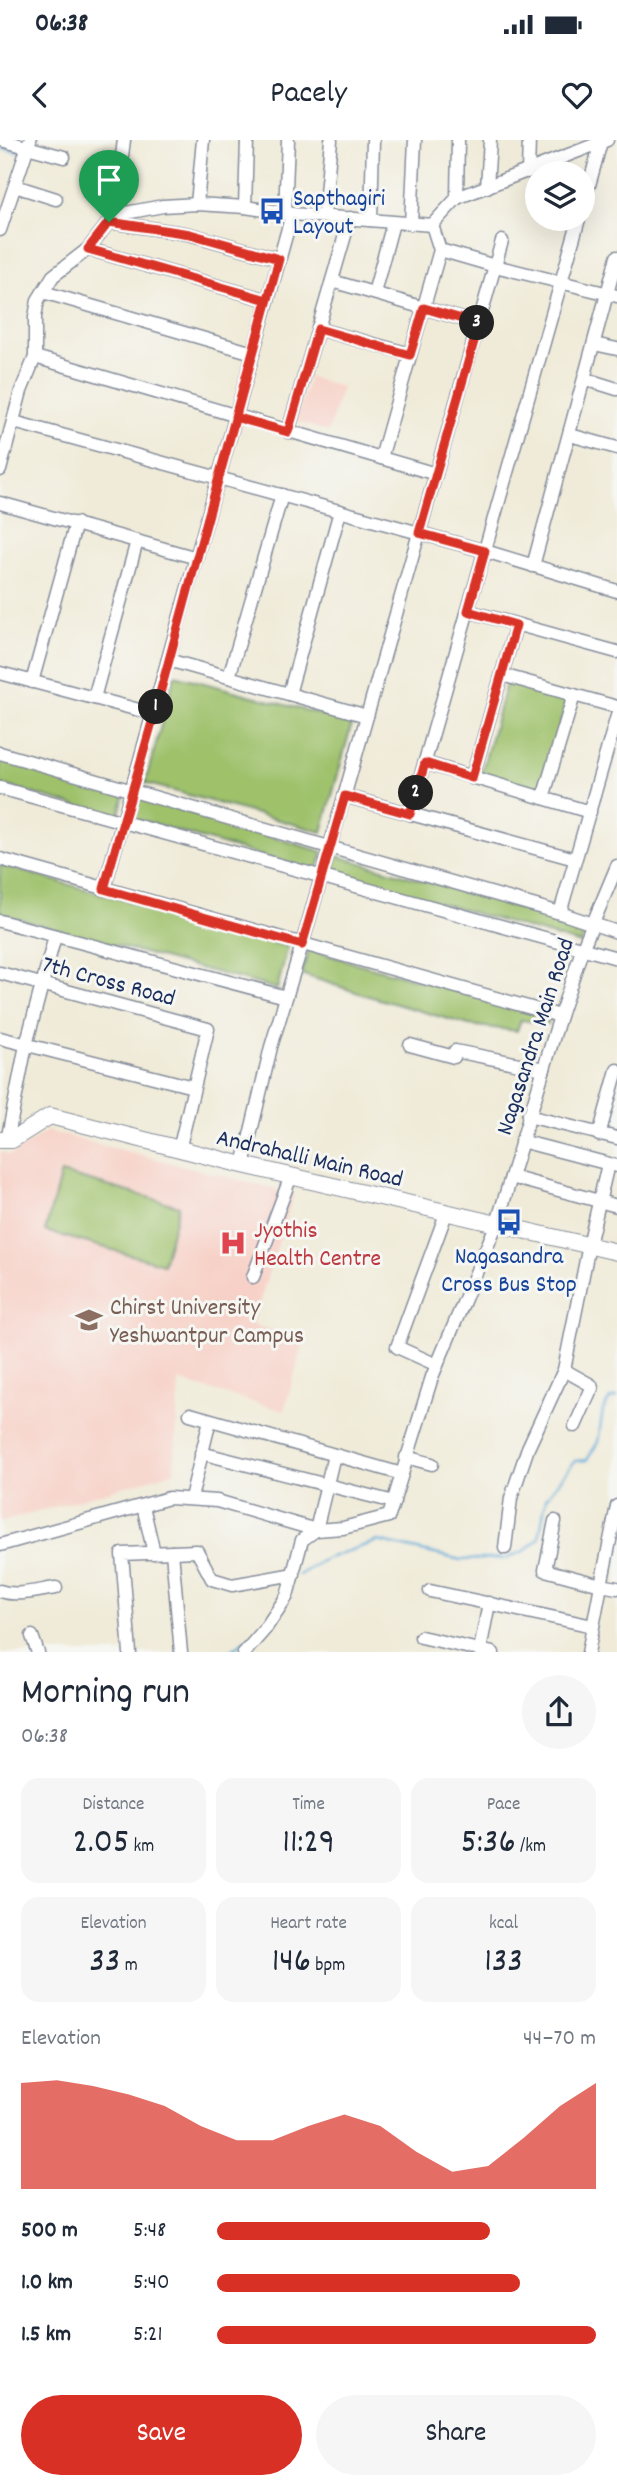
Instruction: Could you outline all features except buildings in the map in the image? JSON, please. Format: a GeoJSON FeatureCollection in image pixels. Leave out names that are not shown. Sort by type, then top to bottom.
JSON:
{"type":"FeatureCollection","features":[{"type":"Feature","properties":{"kind":"main road","name":"Andrahalli Main Road"},"geometry":{"type":"LineString","coordinates":[[4,1141],[50,1116],[243,1166],[617,1251]]}},
{"type":"Feature","properties":{"kind":"street"},"geometry":{"type":"LineString","coordinates":[[1,140],[25,144],[64,158]]}},
{"type":"Feature","properties":{"kind":"street"},"geometry":{"type":"LineString","coordinates":[[120,214],[120,171],[124,140]]}},
{"type":"Feature","properties":{"kind":"street"},"geometry":{"type":"LineString","coordinates":[[197,204],[203,140]]}},
{"type":"Feature","properties":{"kind":"street"},"geometry":{"type":"LineString","coordinates":[[245,207],[247,140]]}},
{"type":"Feature","properties":{"kind":"street"},"geometry":{"type":"LineString","coordinates":[[104,889],[279,259],[288,214],[288,140]]}},
{"type":"Feature","properties":{"kind":"street"},"geometry":{"type":"LineString","coordinates":[[324,215],[331,140]]}},
{"type":"Feature","properties":{"kind":"street"},"geometry":{"type":"LineString","coordinates":[[371,220],[373,140]]}},
{"type":"Feature","properties":{"kind":"street"},"geometry":{"type":"LineString","coordinates":[[411,224],[415,140]]}},
{"type":"Feature","properties":{"kind":"street"},"geometry":{"type":"LineString","coordinates":[[457,198],[458,140]]}},
{"type":"Feature","properties":{"kind":"street"},"geometry":{"type":"LineString","coordinates":[[486,187],[490,140]]}},
{"type":"Feature","properties":{"kind":"street"},"geometry":{"type":"LineString","coordinates":[[529,161],[530,140]]}},
{"type":"Feature","properties":{"kind":"street"},"geometry":{"type":"LineString","coordinates":[[569,155],[570,140]]}},
{"type":"Feature","properties":{"kind":"street"},"geometry":{"type":"LineString","coordinates":[[555,161],[604,141]]}},
{"type":"Feature","properties":{"kind":"street"},"geometry":{"type":"LineString","coordinates":[[595,169],[604,141]]}},
{"type":"Feature","properties":{"kind":"street"},"geometry":{"type":"LineString","coordinates":[[0,230],[15,186],[25,144]]}},
{"type":"Feature","properties":{"kind":"street"},"geometry":{"type":"LineString","coordinates":[[0,470],[22,391],[35,357],[35,317],[38,300],[53,276],[88,249],[109,222],[120,214],[163,206],[197,204],[432,225],[457,198],[525,173]]}},
{"type":"Feature","properties":{"kind":"street"},"geometry":{"type":"LineString","coordinates":[[15,186],[56,199]]}},
{"type":"Feature","properties":{"kind":"street"},"geometry":{"type":"LineString","coordinates":[[288,432],[350,218]]}},
{"type":"Feature","properties":{"kind":"street"},"geometry":{"type":"LineString","coordinates":[[109,222],[190,234],[279,259]]}},
{"type":"Feature","properties":{"kind":"street"},"geometry":{"type":"LineString","coordinates":[[374,293],[393,223]]}},
{"type":"Feature","properties":{"kind":"street"},"geometry":{"type":"LineString","coordinates":[[381,458],[440,250],[432,225]]}},
{"type":"Feature","properties":{"kind":"street"},"geometry":{"type":"LineString","coordinates":[[410,814],[576,231]]}},
{"type":"Feature","properties":{"kind":"street"},"geometry":{"type":"LineString","coordinates":[[243,1166],[271,1046],[368,716],[502,241]]}},
{"type":"Feature","properties":{"kind":"street"},"geometry":{"type":"LineString","coordinates":[[88,249],[267,300]]}},
{"type":"Feature","properties":{"kind":"street"},"geometry":{"type":"LineString","coordinates":[[440,250],[612,295]]}},
{"type":"Feature","properties":{"kind":"street"},"geometry":{"type":"LineString","coordinates":[[533,566],[594,344],[612,295],[617,257]]}},
{"type":"Feature","properties":{"kind":"street"},"geometry":{"type":"LineString","coordinates":[[332,281],[479,324]]}},
{"type":"Feature","properties":{"kind":"street"},"geometry":{"type":"LineString","coordinates":[[43,292],[253,353]]}},
{"type":"Feature","properties":{"kind":"street"},"geometry":{"type":"LineString","coordinates":[[318,329],[410,355]]}},
{"type":"Feature","properties":{"kind":"street"},"geometry":{"type":"LineString","coordinates":[[594,344],[617,349]]}},
{"type":"Feature","properties":{"kind":"street"},"geometry":{"type":"LineString","coordinates":[[35,357],[436,474]]}},
{"type":"Feature","properties":{"kind":"street"},"geometry":{"type":"LineString","coordinates":[[585,379],[617,389]]}},
{"type":"Feature","properties":{"kind":"street"},"geometry":{"type":"LineString","coordinates":[[14,422],[485,551],[617,591]]}},
{"type":"Feature","properties":{"kind":"street"},"geometry":{"type":"LineString","coordinates":[[570,435],[617,448]]}},
{"type":"Feature","properties":{"kind":"street"},"geometry":{"type":"LineString","coordinates":[[229,677],[282,495]]}},
{"type":"Feature","properties":{"kind":"street"},"geometry":{"type":"LineString","coordinates":[[0,502],[197,558]]}},
{"type":"Feature","properties":{"kind":"street"},"geometry":{"type":"LineString","coordinates":[[289,694],[340,511]]}},
{"type":"Feature","properties":{"kind":"street"},"geometry":{"type":"LineString","coordinates":[[32,682],[76,523]]}},
{"type":"Feature","properties":{"kind":"street"},"geometry":{"type":"LineString","coordinates":[[94,698],[137,541]]}},
{"type":"Feature","properties":{"kind":"street"},"geometry":{"type":"LineString","coordinates":[[468,611],[617,652]]}},
{"type":"Feature","properties":{"kind":"street"},"geometry":{"type":"LineString","coordinates":[[472,778],[516,625]]}},
{"type":"Feature","properties":{"kind":"street"},"geometry":{"type":"LineString","coordinates":[[168,660],[368,716]]}},
{"type":"Feature","properties":{"kind":"street"},"geometry":{"type":"LineString","coordinates":[[0,673],[154,714]]}},
{"type":"Feature","properties":{"kind":"street"},"geometry":{"type":"LineString","coordinates":[[502,675],[617,708]]}},
{"type":"Feature","properties":{"kind":"street"},"geometry":{"type":"LineString","coordinates":[[542,798],[574,695]]}},
{"type":"Feature","properties":{"kind":"street"},"geometry":{"type":"LineString","coordinates":[[560,913],[617,716]]}},
{"type":"Feature","properties":{"kind":"street"},"geometry":{"type":"LineString","coordinates":[[0,752],[560,913],[617,932]]}},
{"type":"Feature","properties":{"kind":"street"},"geometry":{"type":"LineString","coordinates":[[425,763],[590,812]]}},
{"type":"Feature","properties":{"kind":"street"},"geometry":{"type":"LineString","coordinates":[[0,788],[617,958]]}},
{"type":"Feature","properties":{"kind":"street"},"geometry":{"type":"LineString","coordinates":[[345,796],[575,859]]}},
{"type":"Feature","properties":{"kind":"street"},"geometry":{"type":"LineString","coordinates":[[0,859],[560,1016]]}},
{"type":"Feature","properties":{"kind":"street","name":"Nagasandra Main Road"},"geometry":{"type":"LineString","coordinates":[[394,1502],[437,1365],[497,1223],[528,1116],[583,947],[617,866]]}},
{"type":"Feature","properties":{"kind":"street"},"geometry":{"type":"LineString","coordinates":[[0,921],[286,997]]}},
{"type":"Feature","properties":{"kind":"street"},"geometry":{"type":"LineString","coordinates":[[4,1141],[55,936]]}},
{"type":"Feature","properties":{"kind":"street","name":"7th Cross Road"},"geometry":{"type":"LineString","coordinates":[[0,973],[208,1029],[193,1087]]}},
{"type":"Feature","properties":{"kind":"street"},"geometry":{"type":"LineString","coordinates":[[0,1038],[193,1087],[179,1150]]}},
{"type":"Feature","properties":{"kind":"street"},"geometry":{"type":"LineString","coordinates":[[410,1045],[454,1057],[455,1051],[544,1069]]}},
{"type":"Feature","properties":{"kind":"street"},"geometry":{"type":"LineString","coordinates":[[598,1135],[617,1070]]}},
{"type":"Feature","properties":{"kind":"street"},"geometry":{"type":"LineString","coordinates":[[528,1116],[617,1138]]}},
{"type":"Feature","properties":{"kind":"street"},"geometry":{"type":"LineString","coordinates":[[505,1548],[511,1498],[528,1448],[564,1370],[599,1202],[613,1165],[521,1141]]}},
{"type":"Feature","properties":{"kind":"street"},"geometry":{"type":"LineString","coordinates":[[253,1277],[290,1176]]}},
{"type":"Feature","properties":{"kind":"street"},"geometry":{"type":"LineString","coordinates":[[511,1177],[617,1206]]}},
{"type":"Feature","properties":{"kind":"street"},"geometry":{"type":"LineString","coordinates":[[437,1365],[397,1347],[447,1211]]}},
{"type":"Feature","properties":{"kind":"street"},"geometry":{"type":"LineString","coordinates":[[564,1370],[592,1388],[575,1426]]}},
{"type":"Feature","properties":{"kind":"street"},"geometry":{"type":"LineString","coordinates":[[190,1414],[401,1474]]}},
{"type":"Feature","properties":{"kind":"street"},"geometry":{"type":"LineString","coordinates":[[191,1498],[210,1420]]}},
{"type":"Feature","properties":{"kind":"street"},"geometry":{"type":"LineString","coordinates":[[0,1545],[169,1498],[217,1501],[316,1530],[343,1528],[389,1516],[394,1502],[201,1452]]}},
{"type":"Feature","properties":{"kind":"street"},"geometry":{"type":"LineString","coordinates":[[245,1652],[265,1629],[287,1596],[302,1541],[316,1530],[334,1455]]}},
{"type":"Feature","properties":{"kind":"street"},"geometry":{"type":"LineString","coordinates":[[406,1457],[432,1464]]}},
{"type":"Feature","properties":{"kind":"street"},"geometry":{"type":"LineString","coordinates":[[144,1506],[154,1553]]}},
{"type":"Feature","properties":{"kind":"street"},"geometry":{"type":"LineString","coordinates":[[588,1652],[617,1506]]}},
{"type":"Feature","properties":{"kind":"street"},"geometry":{"type":"LineString","coordinates":[[555,1521],[545,1570],[617,1588]]}},
{"type":"Feature","properties":{"kind":"street"},"geometry":{"type":"LineString","coordinates":[[130,1652],[122,1554],[198,1551],[212,1579],[232,1585],[294,1574]]}},
{"type":"Feature","properties":{"kind":"street"},"geometry":{"type":"LineString","coordinates":[[172,1552],[181,1652]]}},
{"type":"Feature","properties":{"kind":"street"},"geometry":{"type":"LineString","coordinates":[[0,1591],[15,1593],[56,1588]]}},
{"type":"Feature","properties":{"kind":"street"},"geometry":{"type":"LineString","coordinates":[[430,1591],[593,1626]]}},
{"type":"Feature","properties":{"kind":"street"},"geometry":{"type":"LineString","coordinates":[[421,1637],[456,1649],[486,1651],[489,1603]]}},
{"type":"Feature","properties":{"kind":"street"},"geometry":{"type":"LineString","coordinates":[[32,1636],[38,1652]]}},
{"type":"Feature","properties":{"kind":"shaded area"},"geometry":{"type":"Polygon","coordinates":[[[309,377],[342,387],[328,432],[296,421],[309,377]]]}},
{"type":"Feature","properties":{"kind":"shaded area","name":"Chirst University Yeshwantpur Campus"},"geometry":{"type":"Polygon","coordinates":[[[47,1131],[294,1194],[252,1325],[305,1339],[284,1411],[179,1381],[174,1472],[2,1522],[0,1151],[10,1155],[47,1131]]]}},
{"type":"Feature","properties":{"kind":"green space"},"geometry":{"type":"Polygon","coordinates":[[[175,675],[352,723],[322,832],[145,783],[175,675]]]}},
{"type":"Feature","properties":{"kind":"green space"},"geometry":{"type":"Polygon","coordinates":[[[507,680],[567,698],[541,792],[481,774],[507,680]]]}},
{"type":"Feature","properties":{"kind":"green space"},"geometry":{"type":"Polygon","coordinates":[[[0,757],[125,793],[118,818],[0,784],[0,757]]]}},
{"type":"Feature","properties":{"kind":"green space"},"geometry":{"type":"Polygon","coordinates":[[[138,797],[323,852],[317,872],[132,818],[138,797]]]}},
{"type":"Feature","properties":{"kind":"green space"},"geometry":{"type":"Polygon","coordinates":[[[337,856],[586,927],[581,944],[333,872],[337,856]]]}},
{"type":"Feature","properties":{"kind":"green space"},"geometry":{"type":"Polygon","coordinates":[[[0,865],[288,947],[277,989],[0,914],[0,865]]]}},
{"type":"Feature","properties":{"kind":"green space"},"geometry":{"type":"Polygon","coordinates":[[[309,950],[550,1017],[548,1024],[521,1020],[517,1031],[469,1025],[365,995],[301,974],[309,950]]]}},
{"type":"Feature","properties":{"kind":"green space"},"geometry":{"type":"Polygon","coordinates":[[[61,1173],[179,1206],[163,1264],[45,1231],[61,1173]]]}},
{"type":"Feature","properties":{"kind":"waterway"},"geometry":{"type":"LineString","coordinates":[[0,148],[20,152]]}},
{"type":"Feature","properties":{"kind":"waterway"},"geometry":{"type":"LineString","coordinates":[[299,1575],[325,1559],[378,1541],[461,1560],[507,1558],[524,1551],[539,1539],[546,1498],[575,1461],[587,1460],[598,1442],[603,1410],[610,1399],[617,1397]]}},
{"type":"Feature","properties":{"kind":"waterway"},"geometry":{"type":"LineString","coordinates":[[229,1652],[251,1636]]}},
{"type":"Feature","properties":{"kind":"place","name":"Sapthagiri Layout"},"geometry":{"type":"Point","coordinates":[272,211]}},
{"type":"Feature","properties":{"kind":"place","name":"Nagasandra Cross Bus Stop"},"geometry":{"type":"Point","coordinates":[509,1222]}},
{"type":"Feature","properties":{"kind":"place","name":"Jyothis Health Centre"},"geometry":{"type":"Point","coordinates":[233,1243]}},
{"type":"Feature","properties":{"kind":"place","name":"Chirst University Yeshwantpur Campus"},"geometry":{"type":"Point","coordinates":[89,1320]}},
{"type":"Feature","properties":{"kind":"route"},"geometry":{"type":"LineString","coordinates":[[109,222],[88,249],[267,300],[235,417],[288,432],[318,329],[410,355],[424,308],[479,324],[419,533],[485,551],[468,611],[516,625],[472,778],[425,763],[410,814],[345,796],[302,945],[104,889],[154,714],[218,478],[235,417],[253,353],[279,259],[190,234],[109,222]]}}]}
